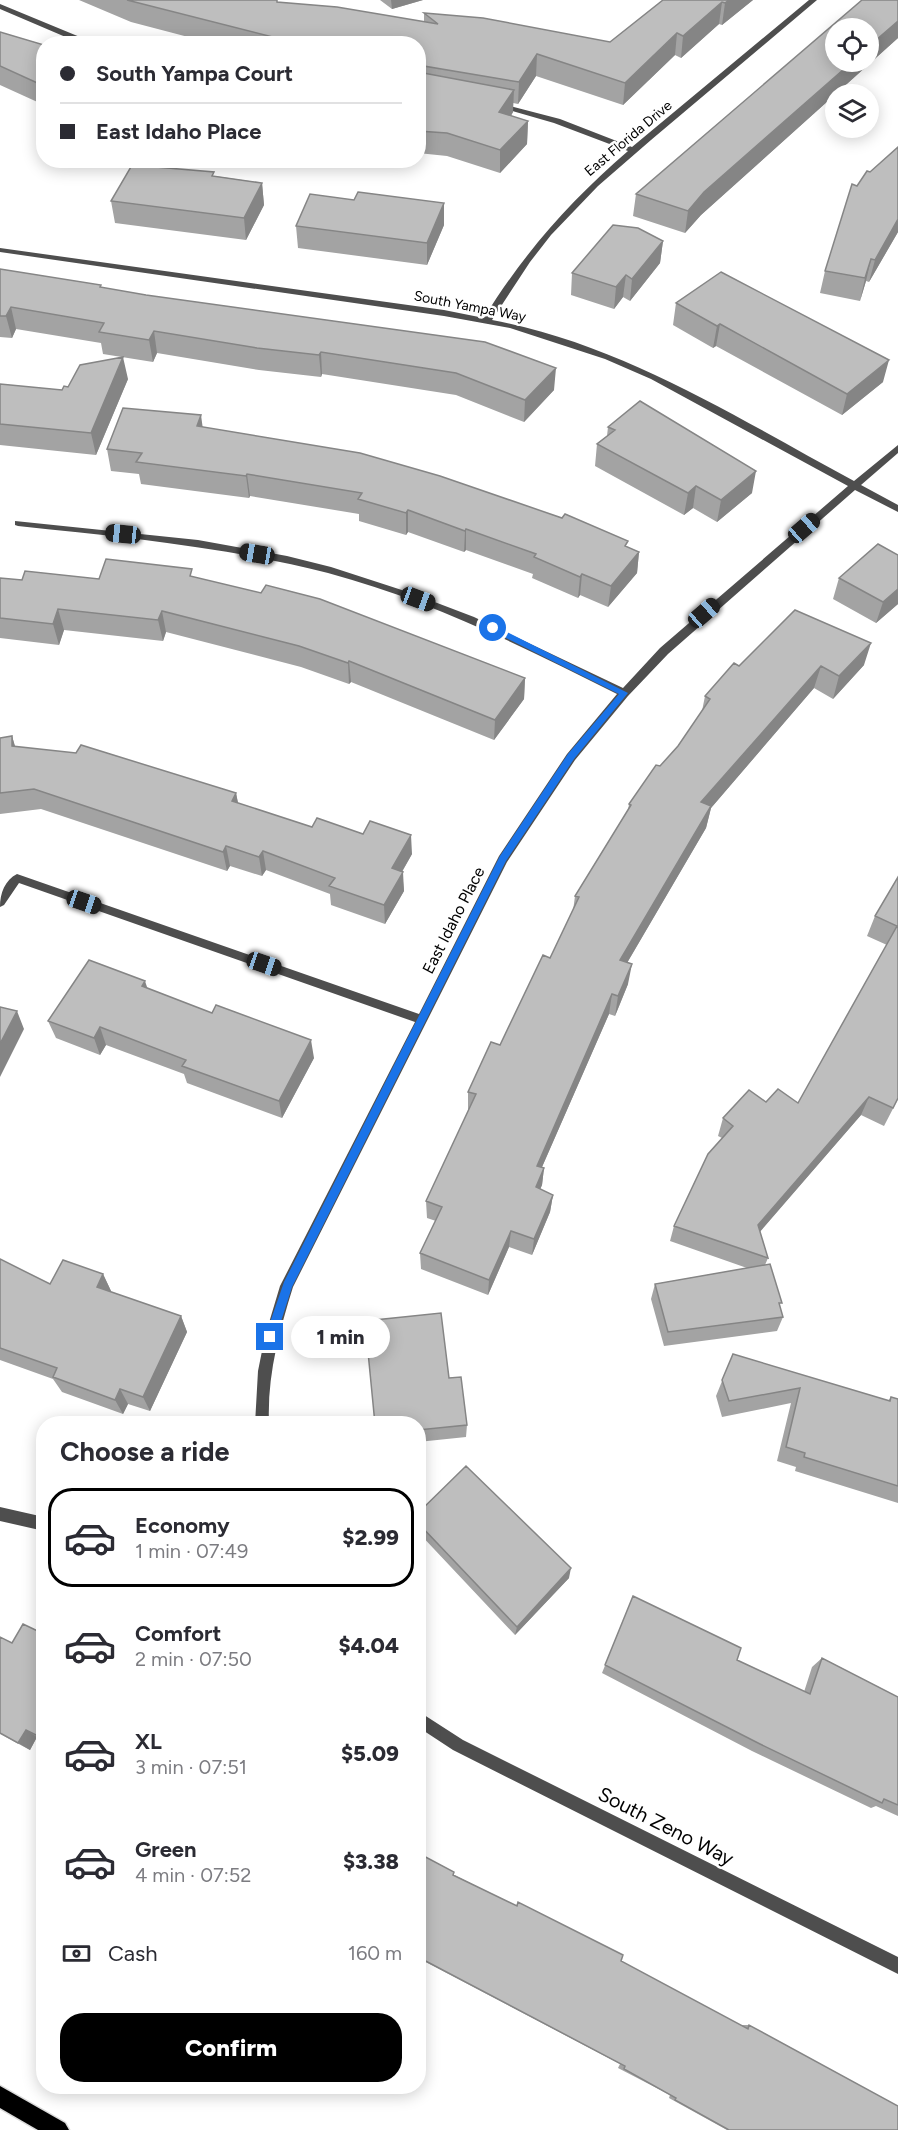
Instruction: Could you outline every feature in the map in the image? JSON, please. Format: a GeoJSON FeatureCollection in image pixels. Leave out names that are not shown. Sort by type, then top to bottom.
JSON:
{"type":"FeatureCollection","features":[{"type":"Feature","properties":{"kind":"main road"},"geometry":{"type":"LineString","coordinates":[[0,2096],[58,2130]]}},
{"type":"Feature","properties":{"kind":"street","name":"East Florida Drive"},"geometry":{"type":"LineString","coordinates":[[487,321],[503,291],[543,237],[589,189],[813,0]]}},
{"type":"Feature","properties":{"kind":"street"},"geometry":{"type":"LineString","coordinates":[[0,6],[70,36]]}},
{"type":"Feature","properties":{"kind":"street"},"geometry":{"type":"LineString","coordinates":[[492,102],[557,121],[633,150]]}},
{"type":"Feature","properties":{"kind":"street","name":"South Yampa Way"},"geometry":{"type":"LineString","coordinates":[[0,250],[487,321],[561,340],[654,377],[898,509]]}},
{"type":"Feature","properties":{"kind":"street","name":"East Idaho Place"},"geometry":{"type":"LineString","coordinates":[[261,1416],[270,1337],[287,1286],[420,1019],[503,859],[536,806],[571,757],[624,693],[704,613],[898,448]]}},
{"type":"Feature","properties":{"kind":"street"},"geometry":{"type":"LineString","coordinates":[[18,523],[186,541],[280,558],[373,583],[507,634],[624,693]]}},
{"type":"Feature","properties":{"kind":"street"},"geometry":{"type":"LineString","coordinates":[[0,902],[17,878],[420,1019]]}},
{"type":"Feature","properties":{"kind":"street"},"geometry":{"type":"LineString","coordinates":[[0,1514],[36,1522]]}},
{"type":"Feature","properties":{"kind":"street","name":"South Zeno Way"},"geometry":{"type":"LineString","coordinates":[[426,1723],[458,1745],[898,1966]]}},
{"type":"Feature","properties":{"kind":"building"},"geometry":{"type":"Polygon","coordinates":[[[127,0],[277,0],[277,2],[337,7],[438,24],[424,13],[483,18],[610,42],[663,0],[729,0],[722,2],[683,36],[677,33],[625,83],[537,54],[519,82],[426,66],[426,36],[269,36],[127,0]]]}},
{"type":"Feature","properties":{"kind":"building"},"geometry":{"type":"Polygon","coordinates":[[[862,0],[898,0],[898,21],[879,37],[879,18],[841,18],[862,0]]]}},
{"type":"Feature","properties":{"kind":"building"},"geometry":{"type":"Polygon","coordinates":[[[0,32],[36,43],[36,82],[0,66],[0,32]]]}},
{"type":"Feature","properties":{"kind":"building"},"geometry":{"type":"Polygon","coordinates":[[[825,32],[825,72],[841,72],[704,192],[688,211],[636,194],[825,32]]]}},
{"type":"Feature","properties":{"kind":"building"},"geometry":{"type":"Polygon","coordinates":[[[426,74],[514,90],[499,112],[528,121],[500,150],[447,133],[426,132],[426,74]]]}},
{"type":"Feature","properties":{"kind":"building"},"geometry":{"type":"Polygon","coordinates":[[[898,147],[898,219],[875,260],[871,259],[865,278],[825,271],[852,184],[857,186],[867,171],[870,172],[898,147]]]}},
{"type":"Feature","properties":{"kind":"building"},"geometry":{"type":"Polygon","coordinates":[[[130,168],[214,172],[212,176],[262,183],[244,218],[111,201],[130,168]]]}},
{"type":"Feature","properties":{"kind":"building"},"geometry":{"type":"Polygon","coordinates":[[[358,192],[444,203],[427,243],[296,226],[310,194],[354,200],[358,192]]]}},
{"type":"Feature","properties":{"kind":"building"},"geometry":{"type":"Polygon","coordinates":[[[613,225],[638,228],[663,241],[632,279],[626,275],[616,287],[572,273],[613,225]]]}},
{"type":"Feature","properties":{"kind":"building"},"geometry":{"type":"Polygon","coordinates":[[[0,269],[101,285],[100,287],[146,295],[485,342],[556,368],[525,400],[456,373],[321,352],[319,355],[257,348],[154,331],[149,340],[99,332],[104,323],[11,307],[6,316],[0,316],[0,269]]]}},
{"type":"Feature","properties":{"kind":"building"},"geometry":{"type":"Polygon","coordinates":[[[721,272],[889,360],[847,394],[720,324],[717,326],[676,303],[721,272]]]}},
{"type":"Feature","properties":{"kind":"building"},"geometry":{"type":"Polygon","coordinates":[[[123,357],[91,433],[0,424],[0,384],[62,390],[64,386],[68,387],[80,365],[123,357]]]}},
{"type":"Feature","properties":{"kind":"building"},"geometry":{"type":"Polygon","coordinates":[[[640,401],[756,471],[721,500],[696,486],[688,493],[597,444],[615,430],[608,427],[640,401]]]}},
{"type":"Feature","properties":{"kind":"building"},"geometry":{"type":"Polygon","coordinates":[[[123,408],[201,415],[197,426],[360,453],[440,476],[562,518],[565,514],[628,541],[625,546],[639,552],[611,586],[582,574],[580,577],[534,557],[536,554],[466,529],[465,531],[408,510],[406,513],[358,499],[362,493],[247,474],[246,476],[136,462],[142,453],[107,449],[123,408]]]}},
{"type":"Feature","properties":{"kind":"building"},"geometry":{"type":"Polygon","coordinates":[[[878,544],[898,555],[898,589],[883,602],[839,578],[878,544]]]}},
{"type":"Feature","properties":{"kind":"building"},"geometry":{"type":"Polygon","coordinates":[[[106,559],[192,569],[190,576],[261,593],[266,585],[320,599],[525,678],[495,720],[349,661],[348,663],[299,646],[162,611],[158,620],[58,609],[53,624],[0,618],[0,578],[22,580],[25,571],[99,579],[106,559]]]}},
{"type":"Feature","properties":{"kind":"building"},"geometry":{"type":"Polygon","coordinates":[[[795,610],[871,643],[839,676],[821,666],[701,802],[711,806],[620,960],[632,964],[618,996],[612,994],[537,1166],[544,1168],[536,1187],[553,1195],[534,1239],[511,1231],[489,1280],[420,1253],[442,1207],[426,1201],[476,1094],[468,1092],[491,1042],[500,1045],[543,955],[550,958],[579,897],[575,896],[631,805],[629,804],[656,765],[660,766],[678,746],[710,699],[705,696],[734,663],[739,666],[795,610]]]}},
{"type":"Feature","properties":{"kind":"building"},"geometry":{"type":"Polygon","coordinates":[[[12,736],[12,746],[76,753],[81,745],[236,793],[232,801],[312,827],[317,818],[363,834],[370,821],[411,835],[392,868],[403,872],[384,905],[329,886],[335,878],[263,851],[259,857],[226,846],[223,852],[34,789],[0,793],[0,738],[12,736]]]}},
{"type":"Feature","properties":{"kind":"building"},"geometry":{"type":"Polygon","coordinates":[[[898,877],[898,1098],[893,1108],[869,1097],[758,1225],[768,1258],[674,1226],[708,1154],[733,1126],[723,1118],[749,1090],[766,1102],[778,1089],[798,1103],[897,926],[875,916],[898,877]]]}},
{"type":"Feature","properties":{"kind":"building"},"geometry":{"type":"Polygon","coordinates":[[[89,960],[145,981],[142,986],[212,1013],[216,1005],[311,1040],[279,1101],[182,1066],[186,1060],[100,1027],[94,1038],[48,1021],[89,960]]]}},
{"type":"Feature","properties":{"kind":"building"},"geometry":{"type":"Polygon","coordinates":[[[0,1007],[17,1011],[0,1044],[0,1007]]]}},
{"type":"Feature","properties":{"kind":"building"},"geometry":{"type":"Polygon","coordinates":[[[0,1259],[50,1284],[63,1260],[103,1274],[97,1287],[181,1316],[143,1397],[120,1389],[115,1400],[53,1377],[57,1368],[0,1348],[0,1259]]]}},
{"type":"Feature","properties":{"kind":"building"},"geometry":{"type":"Polygon","coordinates":[[[770,1264],[782,1303],[779,1303],[783,1317],[668,1332],[655,1284],[770,1264]]]}},
{"type":"Feature","properties":{"kind":"building"},"geometry":{"type":"Polygon","coordinates":[[[441,1313],[449,1378],[461,1377],[467,1425],[426,1429],[426,1416],[374,1416],[365,1321],[441,1313]]]}},
{"type":"Feature","properties":{"kind":"building"},"geometry":{"type":"Polygon","coordinates":[[[733,1354],[890,1401],[891,1397],[898,1399],[898,1486],[804,1457],[805,1453],[786,1447],[800,1388],[729,1401],[722,1380],[733,1354]]]}},
{"type":"Feature","properties":{"kind":"building"},"geometry":{"type":"Polygon","coordinates":[[[466,1466],[571,1568],[517,1627],[426,1531],[426,1505],[466,1466]]]}},
{"type":"Feature","properties":{"kind":"building"},"geometry":{"type":"Polygon","coordinates":[[[633,1596],[741,1648],[737,1660],[810,1694],[822,1658],[898,1697],[898,1805],[884,1799],[882,1803],[605,1665],[633,1596]]]}},
{"type":"Feature","properties":{"kind":"building"},"geometry":{"type":"Polygon","coordinates":[[[23,1624],[36,1630],[36,1735],[26,1730],[18,1743],[0,1733],[0,1637],[12,1643],[23,1624]]]}},
{"type":"Feature","properties":{"kind":"building"},"geometry":{"type":"Polygon","coordinates":[[[426,1857],[454,1872],[453,1875],[517,1906],[518,1902],[623,1955],[621,1961],[748,2029],[749,2025],[898,2106],[898,2130],[729,2130],[624,2069],[625,2066],[426,1961],[426,1857]]]}},
{"type":"Feature","properties":{"kind":"route"},"geometry":{"type":"LineString","coordinates":[[270,1337],[287,1286],[420,1019],[503,859],[536,806],[571,757],[624,693],[493,628]]}}]}
